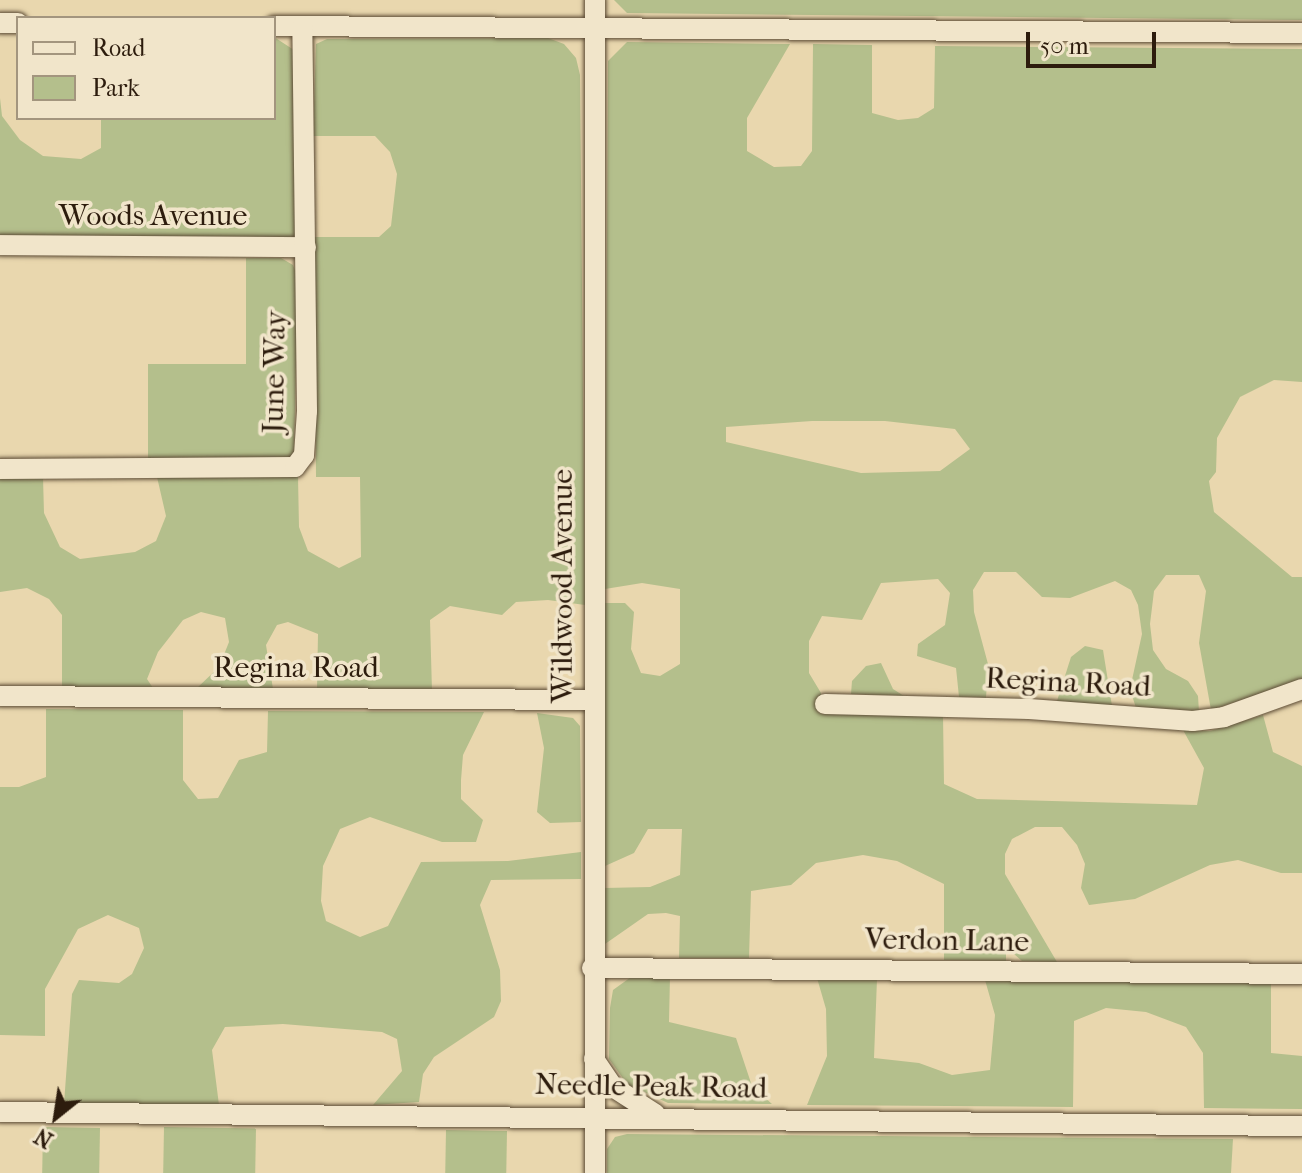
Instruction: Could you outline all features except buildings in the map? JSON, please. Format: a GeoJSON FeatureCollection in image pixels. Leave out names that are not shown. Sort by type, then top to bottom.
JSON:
{"type":"FeatureCollection","features":[{"type":"Feature","properties":{"kind":"street","name":"Wildwood Avenue"},"geometry":{"type":"LineString","coordinates":[[595,0],[592,968],[595,1173]]}},
{"type":"Feature","properties":{"kind":"street"},"geometry":{"type":"LineString","coordinates":[[276,26],[1302,33]]}},
{"type":"Feature","properties":{"kind":"street","name":"June Way"},"geometry":{"type":"LineString","coordinates":[[0,469],[295,467],[304,455],[307,411],[302,26]]}},
{"type":"Feature","properties":{"kind":"street","name":"Woods Avenue"},"geometry":{"type":"LineString","coordinates":[[0,245],[306,247]]}},
{"type":"Feature","properties":{"kind":"street","name":"Regina Road"},"geometry":{"type":"LineString","coordinates":[[825,704],[1029,709],[1193,721],[1224,717],[1302,689]]}},
{"type":"Feature","properties":{"kind":"street","name":"Regina Road"},"geometry":{"type":"LineString","coordinates":[[0,696],[593,700]]}},
{"type":"Feature","properties":{"kind":"street","name":"Verdon Lane"},"geometry":{"type":"LineString","coordinates":[[592,968],[1302,974]]}},
{"type":"Feature","properties":{"kind":"street"},"geometry":{"type":"LineString","coordinates":[[594,1059],[613,1087],[663,1116]]}},
{"type":"Feature","properties":{"kind":"street","name":"Needle Peak Road"},"geometry":{"type":"LineString","coordinates":[[0,1112],[594,1115],[1302,1126]]}},
{"type":"Feature","properties":{"kind":"green space"},"geometry":{"type":"Polygon","coordinates":[[[614,0],[1302,0],[1302,20],[627,13],[614,0]]]}},
{"type":"Feature","properties":{"kind":"green space"},"geometry":{"type":"Polygon","coordinates":[[[276,38],[294,50],[295,235],[289,241],[0,236],[0,98],[2,116],[20,140],[43,156],[81,159],[101,148],[101,120],[276,120],[276,38]]]}},
{"type":"Feature","properties":{"kind":"green space"},"geometry":{"type":"Polygon","coordinates":[[[548,38],[564,44],[576,58],[580,75],[585,605],[548,600],[516,602],[502,615],[450,606],[430,620],[432,691],[317,689],[318,634],[288,622],[277,625],[266,645],[273,689],[197,688],[219,667],[229,642],[225,618],[201,612],[183,620],[158,652],[147,679],[153,688],[62,687],[62,615],[49,599],[27,588],[0,592],[0,478],[43,477],[44,513],[60,547],[80,559],[135,552],[156,541],[166,516],[157,477],[298,477],[299,527],[308,551],[339,568],[361,557],[360,477],[316,477],[314,237],[379,237],[391,226],[397,174],[390,152],[375,136],[313,136],[316,44],[327,39],[548,38]]]}},
{"type":"Feature","properties":{"kind":"green space"},"geometry":{"type":"Polygon","coordinates":[[[627,42],[790,44],[747,118],[747,151],[774,167],[801,166],[812,151],[813,44],[872,45],[872,113],[898,120],[918,118],[934,108],[935,46],[1302,49],[1302,382],[1274,380],[1240,397],[1217,438],[1216,472],[1209,481],[1214,512],[1292,577],[1302,577],[1302,680],[1211,710],[1199,643],[1206,591],[1199,575],[1166,575],[1154,591],[1150,624],[1153,650],[1166,669],[1188,681],[1198,696],[1199,712],[1136,708],[1130,689],[1142,634],[1138,605],[1131,590],[1115,581],[1070,598],[1042,597],[1016,572],[984,572],[973,590],[974,612],[988,664],[986,698],[959,697],[956,668],[917,656],[918,644],[945,625],[950,593],[938,579],[881,583],[862,620],[822,616],[809,641],[809,673],[821,693],[822,714],[943,715],[944,784],[977,799],[1197,805],[1204,768],[1183,730],[1210,731],[1263,715],[1273,752],[1302,766],[1302,873],[1281,873],[1238,860],[1210,865],[1135,899],[1089,905],[1081,888],[1085,864],[1077,845],[1062,827],[1035,827],[1012,839],[1005,854],[1005,874],[1057,962],[1022,961],[1006,947],[1006,961],[944,960],[944,884],[897,861],[863,855],[816,863],[791,885],[751,891],[749,958],[679,958],[680,916],[666,913],[648,914],[605,944],[605,888],[650,887],[680,875],[682,829],[648,829],[634,853],[605,866],[605,603],[625,603],[634,612],[631,649],[641,673],[660,676],[680,664],[680,589],[642,583],[605,589],[608,61],[627,42]],[[812,421],[726,427],[726,442],[861,473],[940,471],[970,449],[955,429],[885,421],[812,421]]]}},
{"type":"Feature","properties":{"kind":"green space"},"geometry":{"type":"Polygon","coordinates":[[[246,258],[281,258],[293,265],[298,278],[294,451],[288,460],[148,462],[148,364],[246,364],[246,258]]]}},
{"type":"Feature","properties":{"kind":"green space"},"geometry":{"type":"Polygon","coordinates":[[[1085,646],[1103,650],[1112,706],[1057,701],[1071,657],[1085,646]]]}},
{"type":"Feature","properties":{"kind":"green space"},"geometry":{"type":"Polygon","coordinates":[[[881,663],[893,689],[904,696],[851,694],[852,681],[866,666],[881,663]]]}},
{"type":"Feature","properties":{"kind":"green space"},"geometry":{"type":"Polygon","coordinates":[[[46,709],[183,710],[183,780],[198,799],[218,798],[239,760],[267,752],[268,711],[484,712],[463,755],[461,780],[461,799],[483,820],[476,842],[442,842],[370,817],[340,829],[323,866],[321,901],[326,921],[360,937],[388,926],[421,862],[508,861],[581,852],[581,879],[491,880],[480,905],[500,970],[501,1001],[494,1017],[434,1057],[423,1074],[419,1102],[373,1105],[402,1071],[397,1039],[382,1032],[283,1024],[225,1027],[212,1050],[219,1105],[64,1104],[72,994],[79,980],[119,983],[132,974],[144,948],[139,928],[108,915],[78,929],[45,989],[45,1036],[0,1035],[0,787],[19,787],[46,777],[46,709]]]}},
{"type":"Feature","properties":{"kind":"green space"},"geometry":{"type":"Polygon","coordinates":[[[537,713],[573,718],[580,726],[581,822],[550,823],[537,812],[544,748],[537,713]]]}},
{"type":"Feature","properties":{"kind":"green space"},"geometry":{"type":"Polygon","coordinates":[[[631,977],[670,977],[669,1022],[736,1038],[752,1086],[772,1104],[668,1103],[627,1084],[609,1059],[610,1008],[613,990],[631,977]]]}},
{"type":"Feature","properties":{"kind":"green space"},"geometry":{"type":"Polygon","coordinates":[[[817,978],[877,979],[874,1058],[919,1063],[952,1075],[990,1070],[995,1015],[985,980],[1271,983],[1271,1053],[1302,1056],[1302,1109],[1204,1108],[1203,1053],[1186,1027],[1146,1012],[1106,1008],[1074,1021],[1073,1107],[807,1105],[827,1056],[826,1009],[817,978]]]}},
{"type":"Feature","properties":{"kind":"green space"},"geometry":{"type":"Polygon","coordinates":[[[43,1127],[100,1128],[99,1173],[42,1173],[43,1127]]]}},
{"type":"Feature","properties":{"kind":"green space"},"geometry":{"type":"Polygon","coordinates":[[[164,1127],[256,1129],[255,1173],[163,1173],[164,1127]]]}},
{"type":"Feature","properties":{"kind":"green space"},"geometry":{"type":"Polygon","coordinates":[[[446,1130],[507,1131],[506,1173],[445,1173],[446,1130]]]}},
{"type":"Feature","properties":{"kind":"green space"},"geometry":{"type":"Polygon","coordinates":[[[627,1134],[1233,1139],[1231,1173],[607,1173],[607,1149],[615,1137],[627,1134]]]}}]}
